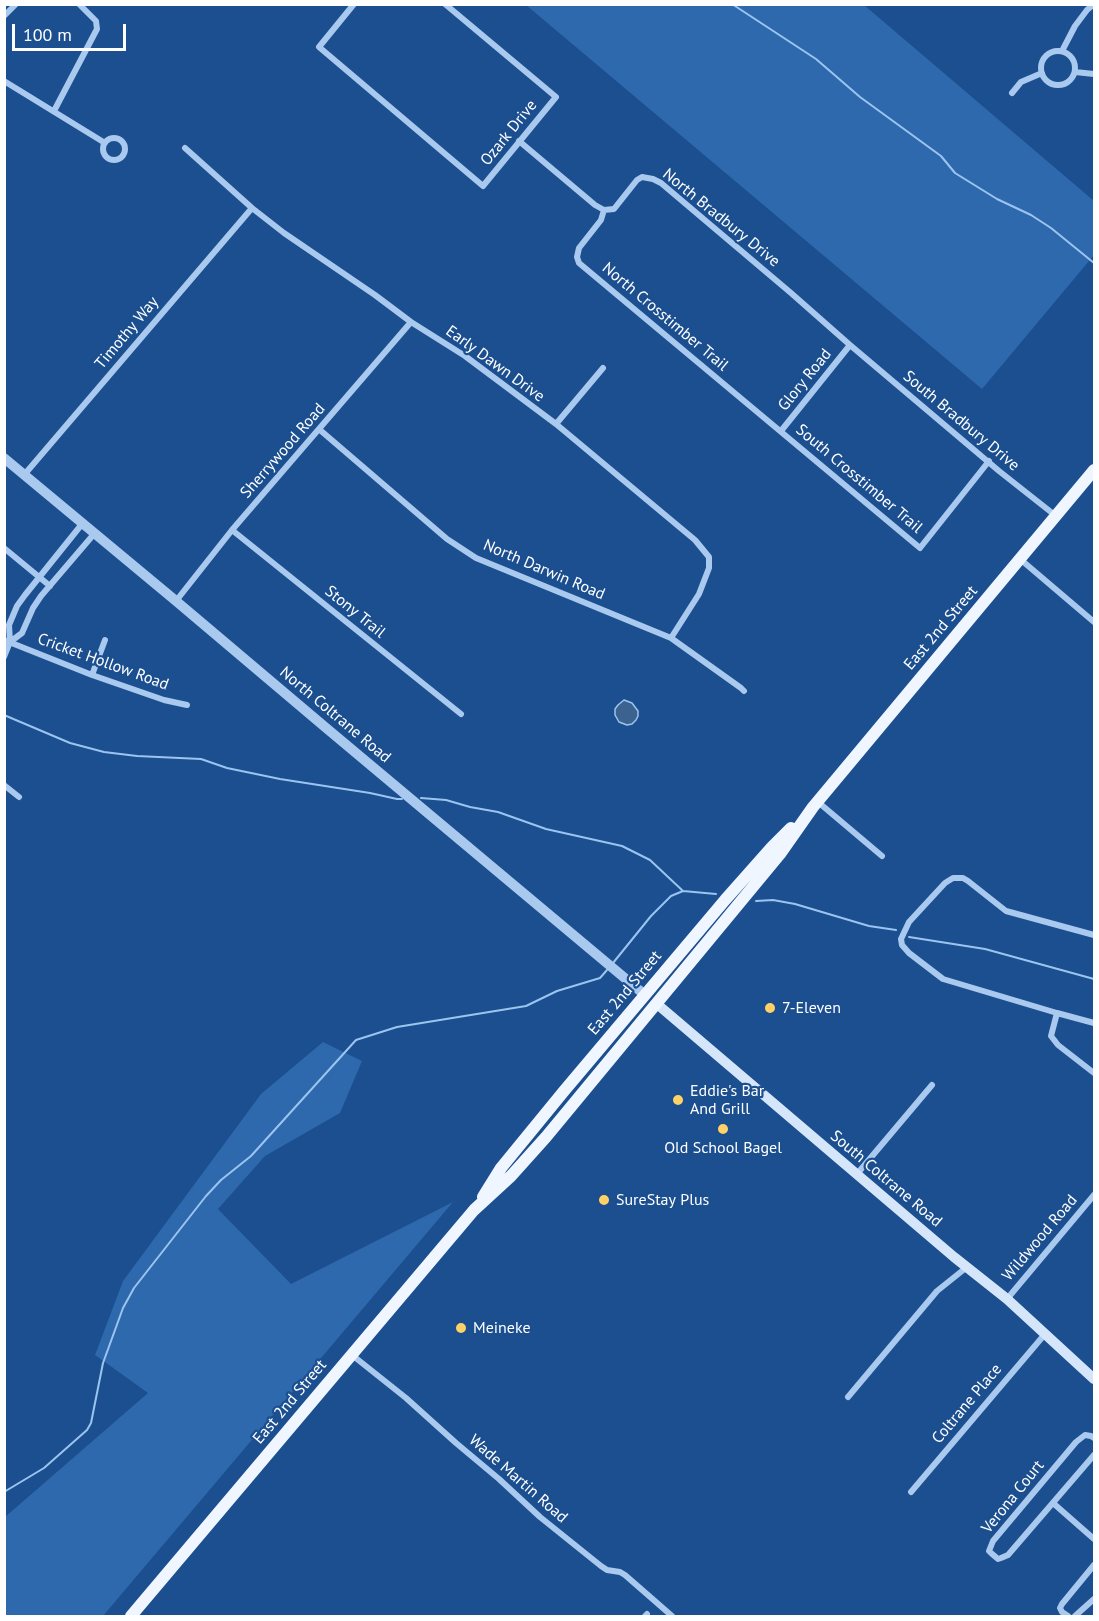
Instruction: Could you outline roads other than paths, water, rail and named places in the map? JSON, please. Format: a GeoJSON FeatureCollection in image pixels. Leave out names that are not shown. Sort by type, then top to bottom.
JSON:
{"type":"FeatureCollection","features":[{"type":"Feature","properties":{"kind":"main road","name":"East 2nd Street"},"geometry":{"type":"LineString","coordinates":[[131,1617],[474,1210],[511,1176],[546,1137],[780,854],[815,804],[1095,470]]}},
{"type":"Feature","properties":{"kind":"main road","name":"East 2nd Street"},"geometry":{"type":"LineString","coordinates":[[474,1210],[501,1168],[564,1091],[732,891],[815,804]]}},
{"type":"Feature","properties":{"kind":"main road"},"geometry":{"type":"LineString","coordinates":[[645,995],[657,1004]]}},
{"type":"Feature","properties":{"kind":"main road","name":"South Coltrane Road"},"geometry":{"type":"LineString","coordinates":[[657,1004],[1007,1299],[1095,1379]]}},
{"type":"Feature","properties":{"kind":"main road"},"geometry":{"type":"LineString","coordinates":[[546,1137],[545,1130],[564,1091]]}},
{"type":"Feature","properties":{"kind":"street"},"geometry":{"type":"LineString","coordinates":[[4,16],[16,4]]}},
{"type":"Feature","properties":{"kind":"street"},"geometry":{"type":"LineString","coordinates":[[54,111],[97,29],[96,21],[79,4]]}},
{"type":"Feature","properties":{"kind":"street","name":"Ozark Drive"},"geometry":{"type":"LineString","coordinates":[[354,4],[319,47],[483,186],[556,97],[445,4]]}},
{"type":"Feature","properties":{"kind":"street"},"geometry":{"type":"LineString","coordinates":[[1062,51],[1075,26],[1094,4]]}},
{"type":"Feature","properties":{"kind":"street"},"geometry":{"type":"LineString","coordinates":[[1062,51],[1072,59],[1075,72],[1071,80],[1063,85],[1050,83],[1043,77],[1042,64],[1046,56],[1062,51]]}},
{"type":"Feature","properties":{"kind":"street"},"geometry":{"type":"LineString","coordinates":[[1075,72],[1095,74]]}},
{"type":"Feature","properties":{"kind":"street"},"geometry":{"type":"LineString","coordinates":[[1012,93],[1021,82],[1042,73]]}},
{"type":"Feature","properties":{"kind":"street"},"geometry":{"type":"LineString","coordinates":[[4,81],[105,143]]}},
{"type":"Feature","properties":{"kind":"street"},"geometry":{"type":"LineString","coordinates":[[519,141],[604,210]]}},
{"type":"Feature","properties":{"kind":"street","name":"Early Dawn Drive"},"geometry":{"type":"LineString","coordinates":[[185,148],[252,208],[284,233],[411,322],[465,356],[556,424],[695,540],[709,557],[709,568],[699,594],[671,638]]}},
{"type":"Feature","properties":{"kind":"street","name":"North Bradbury Drive"},"geometry":{"type":"LineString","coordinates":[[604,210],[614,209],[642,177],[661,183],[849,345]]}},
{"type":"Feature","properties":{"kind":"street","name":"Timothy Way"},"geometry":{"type":"LineString","coordinates":[[24,475],[252,208]]}},
{"type":"Feature","properties":{"kind":"street","name":"North Crosstimber Trail"},"geometry":{"type":"LineString","coordinates":[[604,210],[601,220],[579,248],[577,257],[579,263],[781,431]]}},
{"type":"Feature","properties":{"kind":"street","name":"Sherrywood Road"},"geometry":{"type":"LineString","coordinates":[[176,601],[232,530],[411,322]]}},
{"type":"Feature","properties":{"kind":"street","name":"Glory Road"},"geometry":{"type":"LineString","coordinates":[[781,431],[849,345]]}},
{"type":"Feature","properties":{"kind":"street","name":"South Bradbury Drive"},"geometry":{"type":"LineString","coordinates":[[849,345],[1056,516]]}},
{"type":"Feature","properties":{"kind":"street"},"geometry":{"type":"LineString","coordinates":[[556,424],[603,368]]}},
{"type":"Feature","properties":{"kind":"street","name":"North Darwin Road"},"geometry":{"type":"LineString","coordinates":[[320,430],[447,539],[476,558],[671,638],[744,692]]}},
{"type":"Feature","properties":{"kind":"street","name":"South Crosstimber Trail"},"geometry":{"type":"LineString","coordinates":[[781,431],[920,548],[989,461]]}},
{"type":"Feature","properties":{"kind":"street","name":"North Coltrane Road"},"geometry":{"type":"LineString","coordinates":[[4,458],[645,995]]}},
{"type":"Feature","properties":{"kind":"street"},"geometry":{"type":"LineString","coordinates":[[4,657],[9,625],[25,594],[82,524]]}},
{"type":"Feature","properties":{"kind":"street","name":"Stony Trail"},"geometry":{"type":"LineString","coordinates":[[232,530],[461,714]]}},
{"type":"Feature","properties":{"kind":"street"},"geometry":{"type":"LineString","coordinates":[[7,641],[22,633],[33,608],[94,534]]}},
{"type":"Feature","properties":{"kind":"street"},"geometry":{"type":"LineString","coordinates":[[4,548],[50,586]]}},
{"type":"Feature","properties":{"kind":"street"},"geometry":{"type":"LineString","coordinates":[[1020,559],[1093,618]]}},
{"type":"Feature","properties":{"kind":"street"},"geometry":{"type":"LineString","coordinates":[[92,675],[105,640]]}},
{"type":"Feature","properties":{"kind":"street","name":"Cricket Hollow Road"},"geometry":{"type":"LineString","coordinates":[[7,641],[92,675],[164,700],[187,705]]}},
{"type":"Feature","properties":{"kind":"street"},"geometry":{"type":"LineString","coordinates":[[4,785],[19,797]]}},
{"type":"Feature","properties":{"kind":"street"},"geometry":{"type":"LineString","coordinates":[[815,804],[882,856]]}},
{"type":"Feature","properties":{"kind":"street"},"geometry":{"type":"LineString","coordinates":[[1095,935],[1006,911],[968,881],[963,878],[953,878],[945,883],[909,922],[901,939],[902,945],[909,953],[943,979],[1095,1023]]}},
{"type":"Feature","properties":{"kind":"street"},"geometry":{"type":"LineString","coordinates":[[1057,1013],[1051,1036],[1058,1045],[1095,1073]]}},
{"type":"Feature","properties":{"kind":"street"},"geometry":{"type":"LineString","coordinates":[[857,1174],[932,1085]]}},
{"type":"Feature","properties":{"kind":"street","name":"Wildwood Road"},"geometry":{"type":"LineString","coordinates":[[1007,1299],[1094,1197]]}},
{"type":"Feature","properties":{"kind":"street"},"geometry":{"type":"LineString","coordinates":[[848,1397],[937,1291],[966,1266]]}},
{"type":"Feature","properties":{"kind":"street","name":"Coltrane Place"},"geometry":{"type":"LineString","coordinates":[[911,1492],[1045,1334]]}},
{"type":"Feature","properties":{"kind":"street","name":"Wade Martin Road"},"geometry":{"type":"LineString","coordinates":[[351,1355],[406,1398],[540,1516],[601,1566],[625,1575],[672,1617]]}},
{"type":"Feature","properties":{"kind":"street","name":"Verona Court"},"geometry":{"type":"LineString","coordinates":[[1095,1438],[1085,1436],[1076,1442],[993,1541],[989,1551],[998,1558],[1008,1555],[1095,1455]]}},
{"type":"Feature","properties":{"kind":"street"},"geometry":{"type":"LineString","coordinates":[[1053,1503],[1095,1539]]}},
{"type":"Feature","properties":{"kind":"street"},"geometry":{"type":"LineString","coordinates":[[1068,1617],[1060,1608],[1062,1604],[1095,1564]]}},
{"type":"Feature","properties":{"kind":"street"},"geometry":{"type":"LineString","coordinates":[[1075,1617],[1095,1599]]}},
{"type":"Feature","properties":{"kind":"waterway"},"geometry":{"type":"LineString","coordinates":[[732,4],[816,59],[860,97],[941,156],[955,173],[997,199],[1031,215],[1094,263]]}},
{"type":"Feature","properties":{"kind":"waterway"},"geometry":{"type":"LineString","coordinates":[[4,715],[70,743],[104,752],[201,759],[227,768],[280,779],[402,799]]}},
{"type":"Feature","properties":{"kind":"waterway"},"geometry":{"type":"LineString","coordinates":[[421,798],[446,800],[498,812],[546,829],[622,846],[650,860],[683,891]]}},
{"type":"Feature","properties":{"kind":"waterway"},"geometry":{"type":"LineString","coordinates":[[613,963],[651,916],[671,896],[683,891],[716,894]]}},
{"type":"Feature","properties":{"kind":"waterway"},"geometry":{"type":"LineString","coordinates":[[756,901],[773,900],[795,904],[869,926],[896,930]]}},
{"type":"Feature","properties":{"kind":"waterway"},"geometry":{"type":"LineString","coordinates":[[909,937],[985,949],[1094,979]]}},
{"type":"Feature","properties":{"kind":"waterway"},"geometry":{"type":"LineString","coordinates":[[4,1492],[44,1468],[87,1430],[91,1423],[103,1363],[123,1308],[134,1288],[206,1196],[221,1180],[251,1156],[356,1040],[397,1027],[526,1006],[557,991],[600,978],[607,970]]}},
{"type":"Feature","properties":{"kind":"place","name":"7-Eleven"},"geometry":{"type":"Point","coordinates":[770,1008]}},
{"type":"Feature","properties":{"kind":"place","name":"Eddie's Bar And Grill"},"geometry":{"type":"Point","coordinates":[678,1100]}},
{"type":"Feature","properties":{"kind":"place","name":"Old School Bagel"},"geometry":{"type":"Point","coordinates":[723,1129]}},
{"type":"Feature","properties":{"kind":"place","name":"SureStay Plus"},"geometry":{"type":"Point","coordinates":[604,1200]}},
{"type":"Feature","properties":{"kind":"place","name":"Meineke"},"geometry":{"type":"Point","coordinates":[461,1328]}}]}
